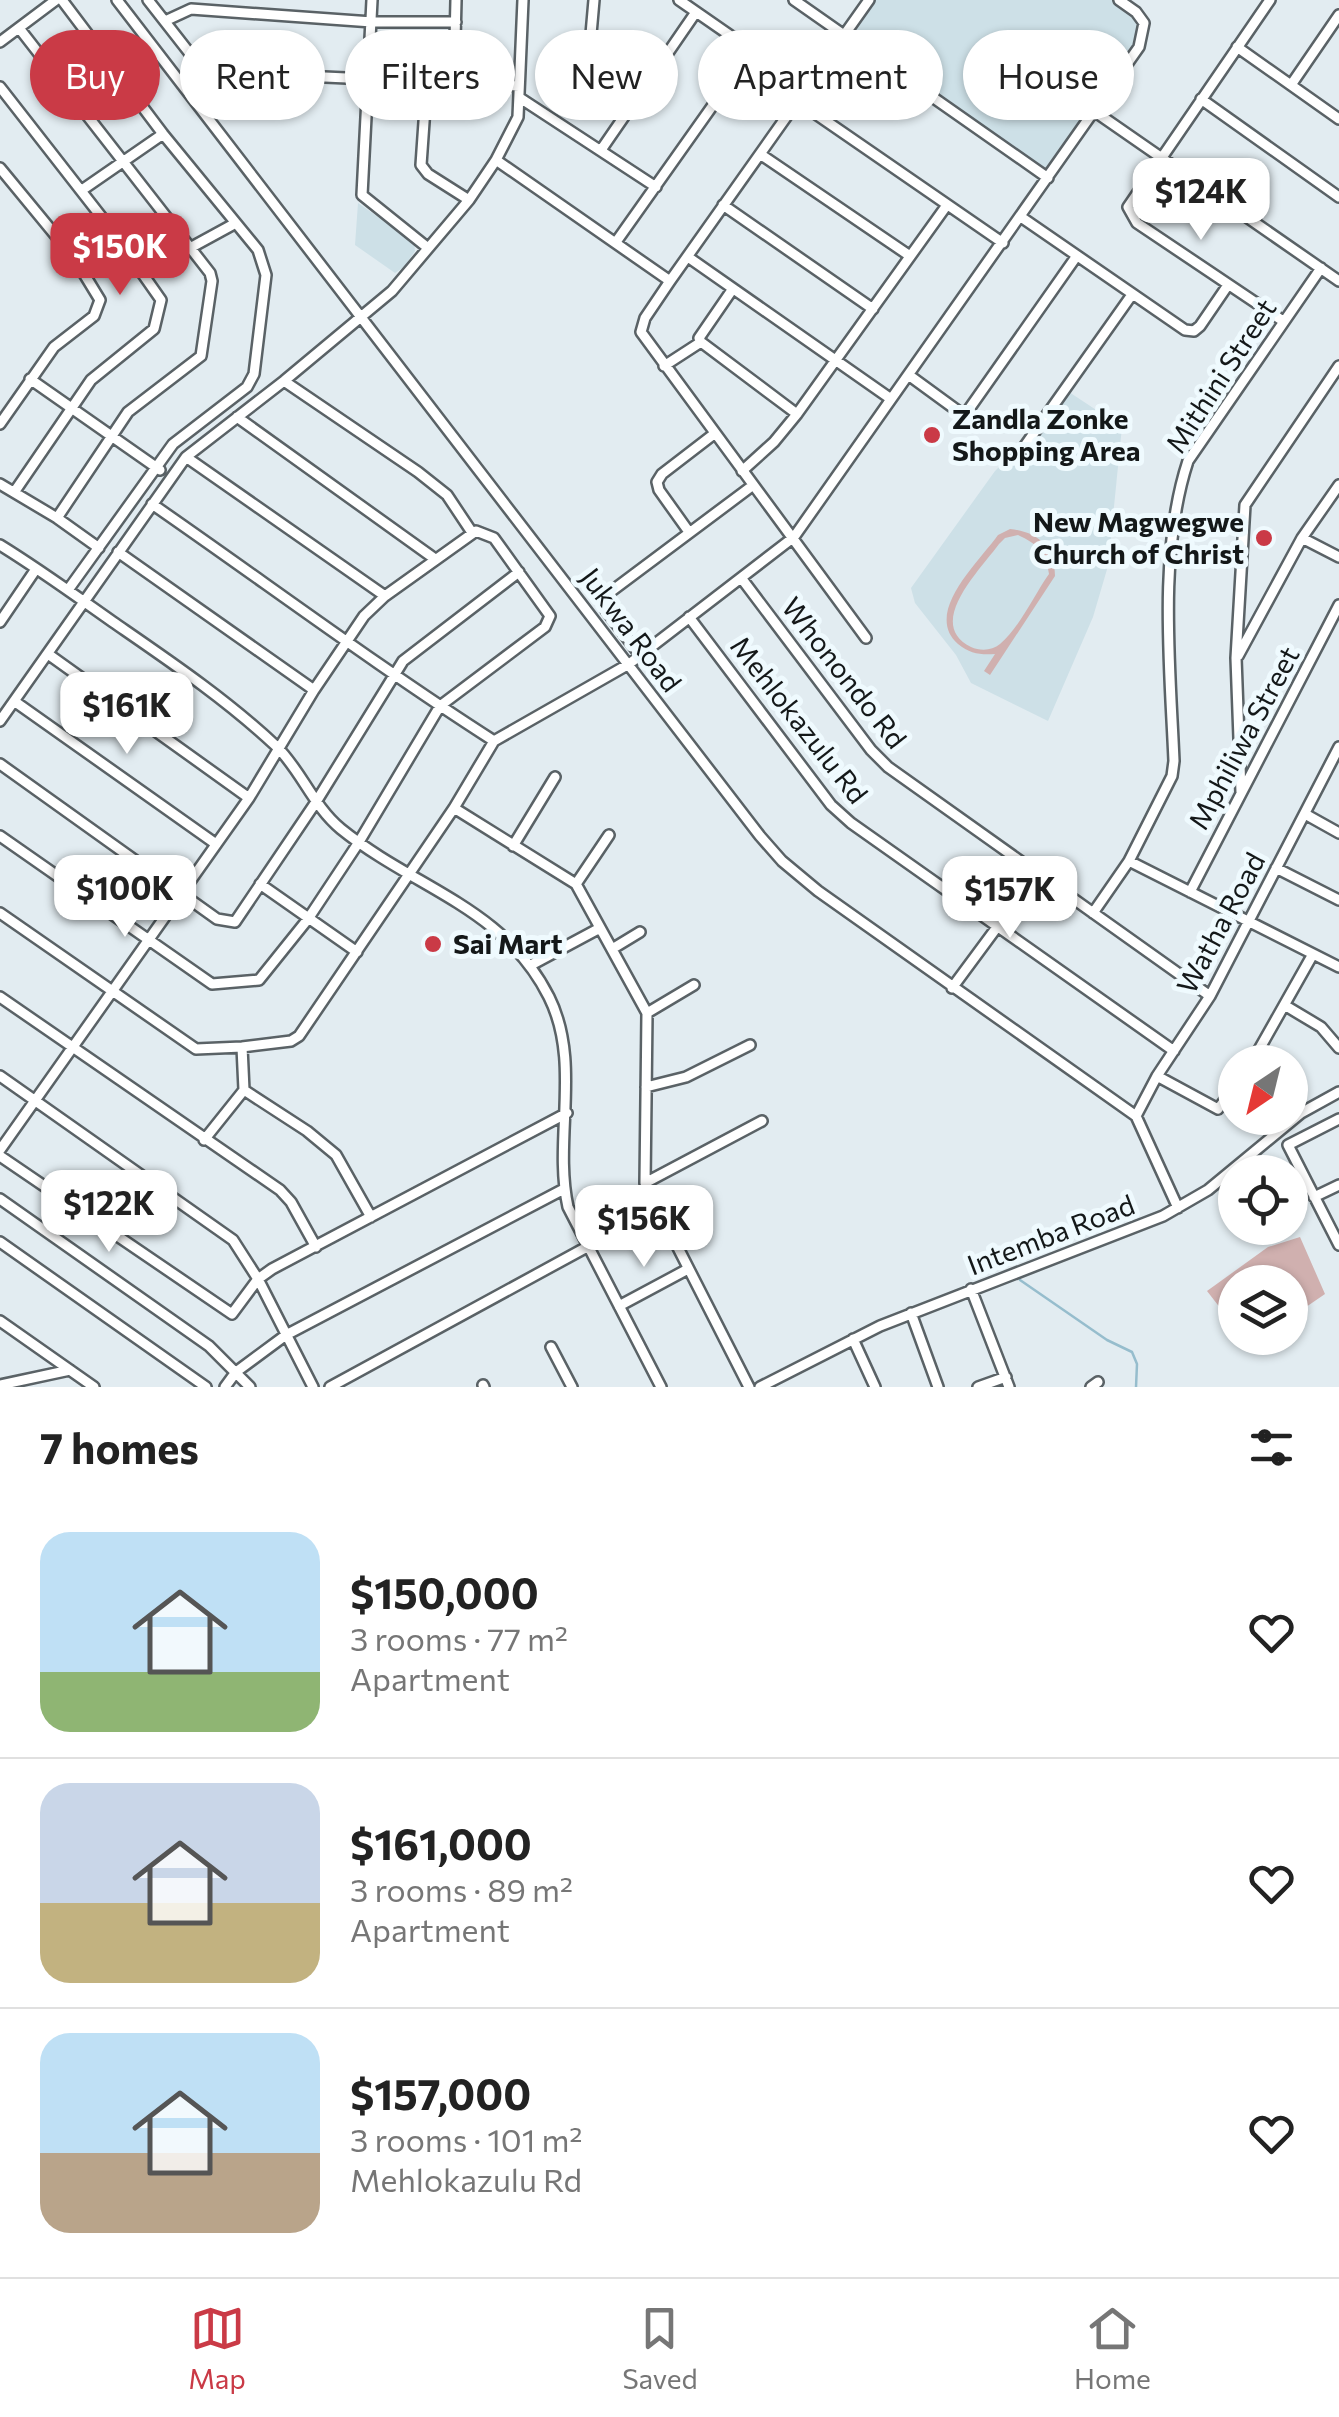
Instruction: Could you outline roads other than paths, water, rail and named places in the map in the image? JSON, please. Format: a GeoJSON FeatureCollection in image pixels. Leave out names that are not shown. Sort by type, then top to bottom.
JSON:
{"type":"FeatureCollection","features":[{"type":"Feature","properties":{"kind":"street"},"geometry":{"type":"LineString","coordinates":[[0,42],[59,0],[258,250],[266,275],[252,380],[242,392],[179,439],[68,590]]}},
{"type":"Feature","properties":{"kind":"street","name":"Jukwa Road"},"geometry":{"type":"LineString","coordinates":[[117,0],[782,861],[818,892],[1136,1116]]}},
{"type":"Feature","properties":{"kind":"street"},"geometry":{"type":"LineString","coordinates":[[148,0],[213,83],[239,73],[345,76]]}},
{"type":"Feature","properties":{"kind":"street"},"geometry":{"type":"LineString","coordinates":[[372,0],[372,30]]}},
{"type":"Feature","properties":{"kind":"street"},"geometry":{"type":"LineString","coordinates":[[456,0],[456,30]]}},
{"type":"Feature","properties":{"kind":"street"},"geometry":{"type":"LineString","coordinates":[[0,720],[186,456],[392,291],[469,200],[513,128],[520,92],[523,0]]}},
{"type":"Feature","properties":{"kind":"street"},"geometry":{"type":"LineString","coordinates":[[591,30],[594,0]]}},
{"type":"Feature","properties":{"kind":"street"},"geometry":{"type":"LineString","coordinates":[[679,0],[723,30]]}},
{"type":"Feature","properties":{"kind":"street"},"geometry":{"type":"LineString","coordinates":[[794,0],[836,30]]}},
{"type":"Feature","properties":{"kind":"street"},"geometry":{"type":"LineString","coordinates":[[848,30],[869,0]]}},
{"type":"Feature","properties":{"kind":"street"},"geometry":{"type":"LineString","coordinates":[[1118,0],[1144,23],[1144,34],[1134,55]]}},
{"type":"Feature","properties":{"kind":"street"},"geometry":{"type":"LineString","coordinates":[[1264,2],[1237,48],[1130,200],[1130,216],[1283,321]]}},
{"type":"Feature","properties":{"kind":"street"},"geometry":{"type":"LineString","coordinates":[[165,21],[191,9],[372,22],[456,22]]}},
{"type":"Feature","properties":{"kind":"street"},"geometry":{"type":"LineString","coordinates":[[678,37],[696,12]]}},
{"type":"Feature","properties":{"kind":"street"},"geometry":{"type":"LineString","coordinates":[[1291,85],[1339,15]]}},
{"type":"Feature","properties":{"kind":"street"},"geometry":{"type":"LineString","coordinates":[[19,28],[210,273],[212,281],[199,359],[130,411],[57,518]]}},
{"type":"Feature","properties":{"kind":"street"},"geometry":{"type":"LineString","coordinates":[[1327,32],[1339,40]]}},
{"type":"Feature","properties":{"kind":"street"},"geometry":{"type":"LineString","coordinates":[[1237,48],[1339,119]]}},
{"type":"Feature","properties":{"kind":"street"},"geometry":{"type":"LineString","coordinates":[[0,86],[4,101],[82,190],[161,298],[157,324],[91,380],[14,491]]}},
{"type":"Feature","properties":{"kind":"street"},"geometry":{"type":"LineString","coordinates":[[515,91],[656,187]]}},
{"type":"Feature","properties":{"kind":"street"},"geometry":{"type":"LineString","coordinates":[[1201,99],[1339,197]]}},
{"type":"Feature","properties":{"kind":"street"},"geometry":{"type":"LineString","coordinates":[[943,105],[1048,178]]}},
{"type":"Feature","properties":{"kind":"street"},"geometry":{"type":"LineString","coordinates":[[366,120],[362,195],[428,248]]}},
{"type":"Feature","properties":{"kind":"street"},"geometry":{"type":"LineString","coordinates":[[424,120],[421,165],[428,174],[469,200]]}},
{"type":"Feature","properties":{"kind":"street"},"geometry":{"type":"LineString","coordinates":[[601,150],[621,120]]}},
{"type":"Feature","properties":{"kind":"street"},"geometry":{"type":"LineString","coordinates":[[616,242],[703,120]]}},
{"type":"Feature","properties":{"kind":"street"},"geometry":{"type":"LineString","coordinates":[[784,120],[645,318],[642,332],[866,638]]}},
{"type":"Feature","properties":{"kind":"street"},"geometry":{"type":"LineString","coordinates":[[825,120],[1003,243]]}},
{"type":"Feature","properties":{"kind":"street"},"geometry":{"type":"LineString","coordinates":[[0,914],[196,1049],[242,1047],[299,1036],[410,875],[494,740],[629,664],[794,537],[1088,120]]}},
{"type":"Feature","properties":{"kind":"street"},"geometry":{"type":"LineString","coordinates":[[1107,120],[1339,280]]}},
{"type":"Feature","properties":{"kind":"street"},"geometry":{"type":"LineString","coordinates":[[82,190],[163,134]]}},
{"type":"Feature","properties":{"kind":"street"},"geometry":{"type":"LineString","coordinates":[[760,154],[910,256]]}},
{"type":"Feature","properties":{"kind":"street"},"geometry":{"type":"LineString","coordinates":[[496,160],[670,281]]}},
{"type":"Feature","properties":{"kind":"street"},"geometry":{"type":"LineString","coordinates":[[0,168],[74,258],[100,300],[99,309],[57,344],[0,424]]}},
{"type":"Feature","properties":{"kind":"street"},"geometry":{"type":"LineString","coordinates":[[723,205],[872,309]]}},
{"type":"Feature","properties":{"kind":"street"},"geometry":{"type":"LineString","coordinates":[[742,471],[774,442],[838,360],[948,205]]}},
{"type":"Feature","properties":{"kind":"street"},"geometry":{"type":"LineString","coordinates":[[1021,217],[1185,330],[1194,331],[1228,285]]}},
{"type":"Feature","properties":{"kind":"street"},"geometry":{"type":"LineString","coordinates":[[190,248],[234,224]]}},
{"type":"Feature","properties":{"kind":"street"},"geometry":{"type":"LineString","coordinates":[[74,258],[114,232]]}},
{"type":"Feature","properties":{"kind":"street"},"geometry":{"type":"LineString","coordinates":[[910,376],[962,414],[966,412],[1076,256]]}},
{"type":"Feature","properties":{"kind":"street"},"geometry":{"type":"LineString","coordinates":[[688,258],[891,399]]}},
{"type":"Feature","properties":{"kind":"street","name":"Mithini Street"},"geometry":{"type":"LineString","coordinates":[[1094,913],[1129,861],[1168,789],[1174,761],[1167,605],[1185,470],[1194,448],[1321,268]]}},
{"type":"Feature","properties":{"kind":"street"},"geometry":{"type":"LineString","coordinates":[[701,342],[732,290]]}},
{"type":"Feature","properties":{"kind":"street"},"geometry":{"type":"LineString","coordinates":[[1017,457],[1132,296]]}},
{"type":"Feature","properties":{"kind":"street"},"geometry":{"type":"LineString","coordinates":[[664,366],[701,342]]}},
{"type":"Feature","properties":{"kind":"street"},"geometry":{"type":"LineString","coordinates":[[701,342],[796,414]]}},
{"type":"Feature","properties":{"kind":"street"},"geometry":{"type":"LineString","coordinates":[[1241,792],[1236,658],[1245,506],[1339,366]]}},
{"type":"Feature","properties":{"kind":"street"},"geometry":{"type":"LineString","coordinates":[[30,379],[158,468],[168,480]]}},
{"type":"Feature","properties":{"kind":"street"},"geometry":{"type":"LineString","coordinates":[[284,381],[418,472],[447,496],[471,532]]}},
{"type":"Feature","properties":{"kind":"street"},"geometry":{"type":"LineString","coordinates":[[237,417],[435,559]]}},
{"type":"Feature","properties":{"kind":"street"},"geometry":{"type":"LineString","coordinates":[[689,532],[659,490],[658,482],[662,474],[714,434]]}},
{"type":"Feature","properties":{"kind":"street"},"geometry":{"type":"LineString","coordinates":[[186,456],[385,596]]}},
{"type":"Feature","properties":{"kind":"street"},"geometry":{"type":"LineString","coordinates":[[0,484],[98,548]]}},
{"type":"Feature","properties":{"kind":"street"},"geometry":{"type":"LineString","coordinates":[[1236,658],[1302,538],[1339,485]]}},
{"type":"Feature","properties":{"kind":"street"},"geometry":{"type":"LineString","coordinates":[[640,656],[606,610],[609,593],[752,486]]}},
{"type":"Feature","properties":{"kind":"street"},"geometry":{"type":"LineString","coordinates":[[152,504],[347,640],[392,676],[494,740]]}},
{"type":"Feature","properties":{"kind":"street"},"geometry":{"type":"LineString","coordinates":[[0,836],[149,941],[212,984],[251,982],[265,976],[358,842],[440,706],[550,620],[548,611],[494,538],[482,532],[471,532],[364,616],[249,798],[149,941],[33,1100],[0,1153],[227,1313],[237,1309],[258,1278],[567,1112]]}},
{"type":"Feature","properties":{"kind":"street"},"geometry":{"type":"LineString","coordinates":[[1302,538],[1339,556]]}},
{"type":"Feature","properties":{"kind":"street"},"geometry":{"type":"LineString","coordinates":[[0,545],[186,672],[278,748],[337,826],[494,926],[532,966],[559,1020],[567,1112],[564,1189],[568,1206],[661,1387]]}},
{"type":"Feature","properties":{"kind":"street"},"geometry":{"type":"LineString","coordinates":[[118,552],[314,690]]}},
{"type":"Feature","properties":{"kind":"street"},"geometry":{"type":"LineString","coordinates":[[2,616],[36,569]]}},
{"type":"Feature","properties":{"kind":"street"},"geometry":{"type":"LineString","coordinates":[[0,764],[217,919],[234,922],[316,802],[392,676],[415,650],[519,572]]}},
{"type":"Feature","properties":{"kind":"street","name":"Whonondo Rd"},"geometry":{"type":"LineString","coordinates":[[742,579],[871,750],[888,766],[1210,996]]}},
{"type":"Feature","properties":{"kind":"street","name":"Mphiliwa Street"},"geometry":{"type":"LineString","coordinates":[[1190,892],[1339,606]]}},
{"type":"Feature","properties":{"kind":"street","name":"Mehlokazulu Rd"},"geometry":{"type":"LineString","coordinates":[[689,617],[831,805],[851,823],[1174,1050]]}},
{"type":"Feature","properties":{"kind":"street"},"geometry":{"type":"LineString","coordinates":[[48,654],[249,798]]}},
{"type":"Feature","properties":{"kind":"street"},"geometry":{"type":"LineString","coordinates":[[14,701],[216,844]]}},
{"type":"Feature","properties":{"kind":"street","name":"Watha Road"},"geometry":{"type":"LineString","coordinates":[[1136,1116],[1210,996],[1304,814],[1336,762],[1339,747]]}},
{"type":"Feature","properties":{"kind":"street"},"geometry":{"type":"LineString","coordinates":[[513,846],[555,778]]}},
{"type":"Feature","properties":{"kind":"street"},"geometry":{"type":"LineString","coordinates":[[454,808],[576,884],[647,1012],[646,1183],[748,1387]]}},
{"type":"Feature","properties":{"kind":"street"},"geometry":{"type":"LineString","coordinates":[[1304,814],[1339,832]]}},
{"type":"Feature","properties":{"kind":"street"},"geometry":{"type":"LineString","coordinates":[[576,884],[609,834]]}},
{"type":"Feature","properties":{"kind":"street"},"geometry":{"type":"LineString","coordinates":[[1129,861],[1339,967]]}},
{"type":"Feature","properties":{"kind":"street"},"geometry":{"type":"LineString","coordinates":[[1276,868],[1339,900]]}},
{"type":"Feature","properties":{"kind":"street"},"geometry":{"type":"LineString","coordinates":[[952,988],[1037,873]]}},
{"type":"Feature","properties":{"kind":"street"},"geometry":{"type":"LineString","coordinates":[[260,884],[357,952]]}},
{"type":"Feature","properties":{"kind":"street"},"geometry":{"type":"LineString","coordinates":[[532,966],[600,928]]}},
{"type":"Feature","properties":{"kind":"street"},"geometry":{"type":"LineString","coordinates":[[612,948],[640,932]]}},
{"type":"Feature","properties":{"kind":"street"},"geometry":{"type":"LineString","coordinates":[[1262,1045],[1314,954]]}},
{"type":"Feature","properties":{"kind":"street"},"geometry":{"type":"LineString","coordinates":[[647,1012],[694,985]]}},
{"type":"Feature","properties":{"kind":"street"},"geometry":{"type":"LineString","coordinates":[[0,997],[286,1195],[316,1247]]}},
{"type":"Feature","properties":{"kind":"street"},"geometry":{"type":"LineString","coordinates":[[1286,1006],[1322,1027],[1339,1048]]}},
{"type":"Feature","properties":{"kind":"street"},"geometry":{"type":"LineString","coordinates":[[646,1088],[686,1077],[750,1045]]}},
{"type":"Feature","properties":{"kind":"street"},"geometry":{"type":"LineString","coordinates":[[204,1140],[244,1090],[242,1047]]}},
{"type":"Feature","properties":{"kind":"street"},"geometry":{"type":"LineString","coordinates":[[0,1076],[227,1235],[258,1278],[312,1387]]}},
{"type":"Feature","properties":{"kind":"street"},"geometry":{"type":"LineString","coordinates":[[1158,1076],[1218,1108]]}},
{"type":"Feature","properties":{"kind":"street"},"geometry":{"type":"LineString","coordinates":[[244,1090],[336,1155],[371,1217]]}},
{"type":"Feature","properties":{"kind":"street","name":"Intemba Road"},"geometry":{"type":"LineString","coordinates":[[760,1387],[853,1338],[911,1313],[1151,1222],[1218,1183],[1301,1113],[1339,1092]]}},
{"type":"Feature","properties":{"kind":"street"},"geometry":{"type":"LineString","coordinates":[[1136,1116],[1178,1208]]}},
{"type":"Feature","properties":{"kind":"street"},"geometry":{"type":"LineString","coordinates":[[1339,1119],[1288,1146],[1339,1245]]}},
{"type":"Feature","properties":{"kind":"street"},"geometry":{"type":"LineString","coordinates":[[646,1183],[762,1120]]}},
{"type":"Feature","properties":{"kind":"street"},"geometry":{"type":"LineString","coordinates":[[1314,1197],[1339,1185]]}},
{"type":"Feature","properties":{"kind":"street"},"geometry":{"type":"LineString","coordinates":[[225,1387],[236,1372],[286,1335],[564,1189]]}},
{"type":"Feature","properties":{"kind":"street"},"geometry":{"type":"LineString","coordinates":[[0,1199],[189,1332],[250,1387]]}},
{"type":"Feature","properties":{"kind":"street"},"geometry":{"type":"LineString","coordinates":[[0,1242],[206,1387]]}},
{"type":"Feature","properties":{"kind":"street"},"geometry":{"type":"LineString","coordinates":[[330,1387],[587,1247]]}},
{"type":"Feature","properties":{"kind":"street"},"geometry":{"type":"LineString","coordinates":[[619,1306],[688,1269]]}},
{"type":"Feature","properties":{"kind":"street"},"geometry":{"type":"LineString","coordinates":[[971,1289],[1008,1382],[978,1387]]}},
{"type":"Feature","properties":{"kind":"street"},"geometry":{"type":"LineString","coordinates":[[911,1313],[938,1387]]}},
{"type":"Feature","properties":{"kind":"street"},"geometry":{"type":"LineString","coordinates":[[0,1320],[94,1387]]}},
{"type":"Feature","properties":{"kind":"street"},"geometry":{"type":"LineString","coordinates":[[853,1338],[875,1387]]}},
{"type":"Feature","properties":{"kind":"street"},"geometry":{"type":"LineString","coordinates":[[551,1347],[572,1387]]}},
{"type":"Feature","properties":{"kind":"street"},"geometry":{"type":"LineString","coordinates":[[0,1385],[70,1370]]}},
{"type":"Feature","properties":{"kind":"waterway"},"geometry":{"type":"LineString","coordinates":[[1020,1280],[1107,1340],[1132,1352],[1137,1364],[1136,1387]]}},
{"type":"Feature","properties":{"kind":"place","name":"Zandla Zonke Shopping Area"},"geometry":{"type":"Point","coordinates":[932,435]}},
{"type":"Feature","properties":{"kind":"place","name":"New Magwegwe Church of Christ"},"geometry":{"type":"Point","coordinates":[1264,538]}},
{"type":"Feature","properties":{"kind":"place","name":"Sai Mart"},"geometry":{"type":"Point","coordinates":[433,944]}}]}
